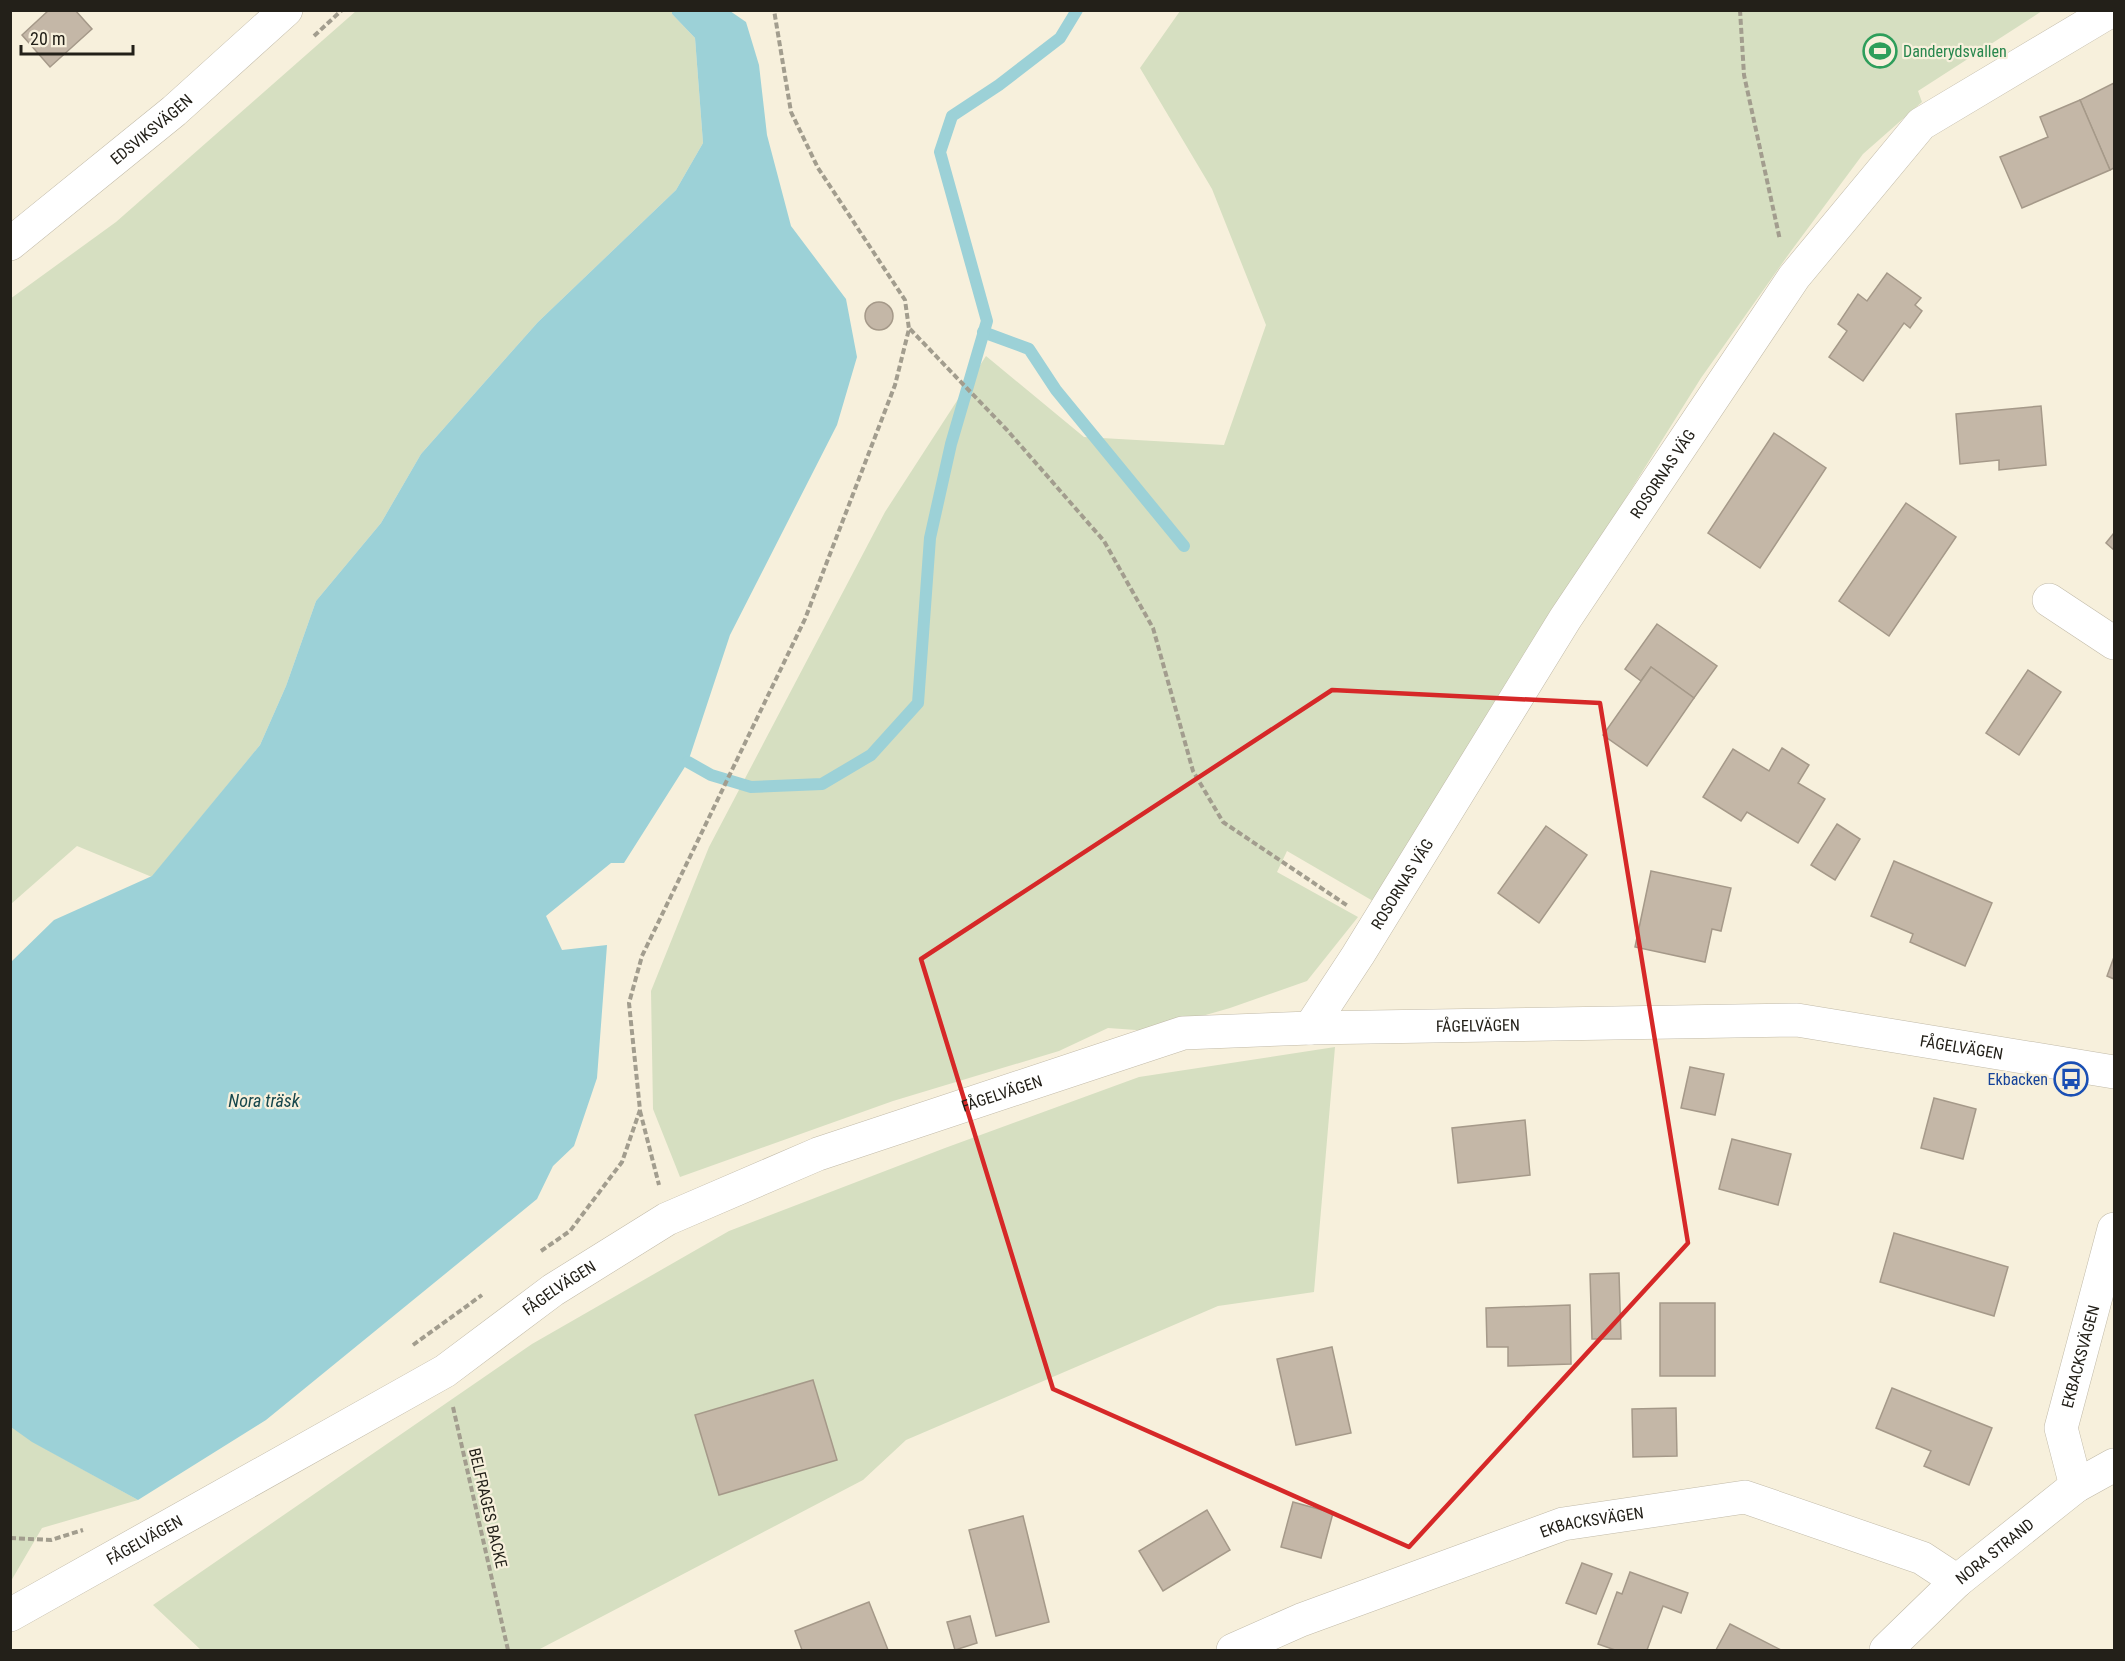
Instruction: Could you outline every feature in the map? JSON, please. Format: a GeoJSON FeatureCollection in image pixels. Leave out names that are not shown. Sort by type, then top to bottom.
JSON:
{"type":"FeatureCollection","features":[{"type":"Feature","properties":{"kind":"street","name":"EDSVIKSVÄGEN"},"geometry":{"type":"LineString","coordinates":[[10,244],[174,111],[286,10]]}},
{"type":"Feature","properties":{"kind":"street","name":"ROSORNAS VÄG"},"geometry":{"type":"LineString","coordinates":[[1310,1028],[1565,619],[1794,277],[1921,123],[2112,10]]}},
{"type":"Feature","properties":{"kind":"street"},"geometry":{"type":"LineString","coordinates":[[2049,600],[2115,643]]}},
{"type":"Feature","properties":{"kind":"street","name":"FÅGELVÄGEN"},"geometry":{"type":"LineString","coordinates":[[10,1615],[445,1371],[553,1290],[667,1219],[818,1154],[1184,1033],[1310,1028],[1797,1020],[2115,1072]]}},
{"type":"Feature","properties":{"kind":"street","name":"EKBACKSVÄGEN"},"geometry":{"type":"LineString","coordinates":[[2076,1485],[2061,1428],[2115,1229]]}},
{"type":"Feature","properties":{"kind":"street","name":"NORA STRAND"},"geometry":{"type":"LineString","coordinates":[[1886,1650],[1957,1581],[2076,1485],[2115,1465]]}},
{"type":"Feature","properties":{"kind":"street","name":"EKBACKSVÄGEN"},"geometry":{"type":"LineString","coordinates":[[1233,1650],[1301,1620],[1563,1524],[1745,1497],[1922,1558],[1957,1581]]}},
{"type":"Feature","properties":{"kind":"path"},"geometry":{"type":"LineString","coordinates":[[667,1219],[640,1110],[628,1003],[642,956],[805,619],[895,385],[909,329],[905,300],[818,168],[791,112],[774,10]]}},
{"type":"Feature","properties":{"kind":"path"},"geometry":{"type":"LineString","coordinates":[[1740,10],[1744,75],[1778,234],[1794,277]]}},
{"type":"Feature","properties":{"kind":"path"},"geometry":{"type":"LineString","coordinates":[[909,329],[1007,430],[1104,541],[1153,628],[1193,771],[1223,822],[1336,896],[1375,927]]}},
{"type":"Feature","properties":{"kind":"path"},"geometry":{"type":"LineString","coordinates":[[541,1252],[570,1231],[622,1162],[640,1110]]}},
{"type":"Feature","properties":{"kind":"path"},"geometry":{"type":"LineString","coordinates":[[408,1348],[484,1293]]}},
{"type":"Feature","properties":{"kind":"path","name":"BELFRAGES BACKE"},"geometry":{"type":"LineString","coordinates":[[445,1371],[508,1650]]}},
{"type":"Feature","properties":{"kind":"path"},"geometry":{"type":"LineString","coordinates":[[10,1538],[51,1540],[86,1529]]}},
{"type":"Feature","properties":{"kind":"highlighted area"},"geometry":{"type":"Polygon","coordinates":[[[1332,690],[1600,703],[1688,1243],[1409,1547],[1053,1389],[921,959],[1332,690]]]}},
{"type":"Feature","properties":{"kind":"green space"},"geometry":{"type":"Polygon","coordinates":[[[356,11],[672,11],[672,14],[695,38],[703,143],[676,190],[538,322],[421,454],[381,523],[316,601],[286,686],[260,745],[152,877],[77,846],[11,904],[10,299],[116,222],[356,11]]]}},
{"type":"Feature","properties":{"kind":"green space"},"geometry":{"type":"Polygon","coordinates":[[[1180,11],[2042,11],[1918,91],[1922,102],[1863,154],[1701,378],[1373,901],[1287,851],[1277,872],[1358,917],[1307,981],[1230,1008],[1150,1031],[1108,1028],[1059,1051],[893,1101],[680,1177],[653,1109],[651,991],[709,847],[885,512],[986,356],[1084,437],[1224,445],[1266,325],[1212,189],[1140,68],[1180,11]]]}},
{"type":"Feature","properties":{"kind":"green space"},"geometry":{"type":"Polygon","coordinates":[[[1335,1047],[1314,1292],[1218,1306],[906,1440],[863,1480],[538,1650],[201,1650],[153,1605],[532,1344],[729,1231],[1139,1077],[1335,1047]]]}},
{"type":"Feature","properties":{"kind":"green space"},"geometry":{"type":"Polygon","coordinates":[[[11,1426],[35,1443],[138,1500],[42,1528],[11,1581],[11,1426]]]}},
{"type":"Feature","properties":{"kind":"water","name":"Nora träsk"},"geometry":{"type":"Polygon","coordinates":[[[672,11],[730,11],[746,22],[759,65],[767,135],[791,226],[846,299],[857,357],[837,425],[730,635],[688,762],[624,863],[611,863],[546,916],[562,950],[607,945],[597,1078],[574,1146],[553,1166],[537,1199],[266,1420],[138,1500],[32,1442],[11,1427],[11,962],[54,920],[152,876],[260,745],[286,686],[316,601],[381,523],[421,454],[538,322],[676,190],[703,143],[695,38],[672,14],[672,11]]]}},
{"type":"Feature","properties":{"kind":"building"},"geometry":{"type":"Polygon","coordinates":[[[49,10],[75,10],[92,29],[50,67],[22,35],[49,10]]]}},
{"type":"Feature","properties":{"kind":"building"},"geometry":{"type":"Polygon","coordinates":[[[2114,83],[2114,168],[2110,170],[2080,100],[2114,83]]]}},
{"type":"Feature","properties":{"kind":"building"},"geometry":{"type":"Polygon","coordinates":[[[2080,100],[2110,170],[2022,208],[2000,157],[2048,137],[2040,117],[2080,100]]]}},
{"type":"Feature","properties":{"kind":"building"},"geometry":{"type":"Polygon","coordinates":[[[1887,273],[1921,298],[1915,305],[1922,311],[1910,328],[1904,323],[1863,381],[1829,357],[1847,331],[1838,324],[1858,294],[1867,301],[1887,273]]]}},
{"type":"Feature","properties":{"kind":"building"},"geometry":{"type":"Polygon","coordinates":[[[879,302],[889,306],[893,316],[889,326],[879,330],[869,326],[865,316],[869,306],[879,302]]]}},
{"type":"Feature","properties":{"kind":"building"},"geometry":{"type":"Polygon","coordinates":[[[2041,406],[2046,465],[1999,470],[1999,460],[1960,464],[1956,414],[2041,406]]]}},
{"type":"Feature","properties":{"kind":"building"},"geometry":{"type":"Polygon","coordinates":[[[1774,433],[1826,468],[1760,568],[1708,533],[1774,433]]]}},
{"type":"Feature","properties":{"kind":"building"},"geometry":{"type":"Polygon","coordinates":[[[1906,503],[1956,537],[1889,636],[1839,601],[1906,503]]]}},
{"type":"Feature","properties":{"kind":"building"},"geometry":{"type":"Polygon","coordinates":[[[2114,533],[2114,550],[2106,543],[2114,533]]]}},
{"type":"Feature","properties":{"kind":"building"},"geometry":{"type":"Polygon","coordinates":[[[1657,624],[1717,666],[1694,698],[1651,667],[1641,681],[1625,669],[1657,624]]]}},
{"type":"Feature","properties":{"kind":"building"},"geometry":{"type":"Polygon","coordinates":[[[1651,667],[1694,698],[1647,766],[1603,735],[1651,667]]]}},
{"type":"Feature","properties":{"kind":"building"},"geometry":{"type":"Polygon","coordinates":[[[2028,670],[2061,692],[2019,755],[1986,733],[2028,670]]]}},
{"type":"Feature","properties":{"kind":"building"},"geometry":{"type":"Polygon","coordinates":[[[1782,748],[1809,765],[1798,783],[1825,799],[1798,843],[1747,812],[1741,821],[1703,797],[1733,749],[1769,771],[1782,748]]]}},
{"type":"Feature","properties":{"kind":"building"},"geometry":{"type":"Polygon","coordinates":[[[1837,824],[1860,839],[1835,880],[1811,865],[1837,824]]]}},
{"type":"Feature","properties":{"kind":"building"},"geometry":{"type":"Polygon","coordinates":[[[1546,826],[1587,855],[1539,923],[1498,893],[1546,826]]]}},
{"type":"Feature","properties":{"kind":"building"},"geometry":{"type":"Polygon","coordinates":[[[1894,861],[1992,903],[1965,966],[1910,942],[1913,934],[1871,916],[1894,861]]]}},
{"type":"Feature","properties":{"kind":"building"},"geometry":{"type":"Polygon","coordinates":[[[1651,871],[1731,888],[1721,931],[1712,929],[1705,962],[1635,947],[1651,871]]]}},
{"type":"Feature","properties":{"kind":"building"},"geometry":{"type":"Polygon","coordinates":[[[2114,957],[2114,979],[2107,976],[2114,957]]]}},
{"type":"Feature","properties":{"kind":"building"},"geometry":{"type":"Polygon","coordinates":[[[1690,1067],[1724,1074],[1715,1115],[1681,1108],[1690,1067]]]}},
{"type":"Feature","properties":{"kind":"building"},"geometry":{"type":"Polygon","coordinates":[[[1934,1098],[1976,1109],[1963,1159],[1921,1148],[1934,1098]]]}},
{"type":"Feature","properties":{"kind":"building"},"geometry":{"type":"Polygon","coordinates":[[[1525,1120],[1530,1175],[1458,1183],[1452,1128],[1525,1120]]]}},
{"type":"Feature","properties":{"kind":"building"},"geometry":{"type":"Polygon","coordinates":[[[1732,1139],[1791,1154],[1778,1205],[1719,1189],[1732,1139]]]}},
{"type":"Feature","properties":{"kind":"building"},"geometry":{"type":"Polygon","coordinates":[[[1894,1233],[2008,1267],[1994,1316],[1880,1282],[1894,1233]]]}},
{"type":"Feature","properties":{"kind":"building"},"geometry":{"type":"Polygon","coordinates":[[[1619,1273],[1621,1339],[1592,1339],[1590,1274],[1619,1273]]]}},
{"type":"Feature","properties":{"kind":"building"},"geometry":{"type":"Polygon","coordinates":[[[1660,1303],[1715,1303],[1715,1376],[1660,1376],[1660,1303]]]}},
{"type":"Feature","properties":{"kind":"building"},"geometry":{"type":"Polygon","coordinates":[[[1570,1305],[1571,1364],[1508,1366],[1508,1347],[1487,1347],[1486,1308],[1570,1305]]]}},
{"type":"Feature","properties":{"kind":"building"},"geometry":{"type":"Polygon","coordinates":[[[1332,1347],[1351,1433],[1296,1445],[1277,1359],[1332,1347]]]}},
{"type":"Feature","properties":{"kind":"building"},"geometry":{"type":"Polygon","coordinates":[[[813,1380],[837,1460],[719,1495],[695,1415],[813,1380]]]}},
{"type":"Feature","properties":{"kind":"building"},"geometry":{"type":"Polygon","coordinates":[[[1892,1388],[1992,1428],[1969,1485],[1924,1466],[1931,1451],[1876,1428],[1892,1388]]]}},
{"type":"Feature","properties":{"kind":"building"},"geometry":{"type":"Polygon","coordinates":[[[1676,1408],[1677,1456],[1633,1457],[1632,1409],[1676,1408]]]}},
{"type":"Feature","properties":{"kind":"building"},"geometry":{"type":"Polygon","coordinates":[[[1293,1502],[1333,1513],[1321,1558],[1281,1547],[1293,1502]]]}},
{"type":"Feature","properties":{"kind":"building"},"geometry":{"type":"Polygon","coordinates":[[[1207,1510],[1230,1550],[1163,1591],[1139,1551],[1207,1510]]]}},
{"type":"Feature","properties":{"kind":"building"},"geometry":{"type":"Polygon","coordinates":[[[1023,1516],[1049,1622],[996,1636],[969,1530],[1023,1516]]]}},
{"type":"Feature","properties":{"kind":"building"},"geometry":{"type":"Polygon","coordinates":[[[1582,1563],[1612,1574],[1596,1614],[1566,1603],[1582,1563]]]}},
{"type":"Feature","properties":{"kind":"building"},"geometry":{"type":"Polygon","coordinates":[[[1630,1572],[1688,1593],[1681,1613],[1663,1606],[1647,1650],[1615,1650],[1598,1644],[1617,1592],[1622,1594],[1630,1572]]]}},
{"type":"Feature","properties":{"kind":"building"},"geometry":{"type":"Polygon","coordinates":[[[869,1602],[888,1650],[802,1650],[795,1631],[869,1602]]]}},
{"type":"Feature","properties":{"kind":"building"},"geometry":{"type":"Polygon","coordinates":[[[970,1616],[977,1643],[955,1650],[947,1622],[970,1616]]]}},
{"type":"Feature","properties":{"kind":"building"},"geometry":{"type":"Polygon","coordinates":[[[1730,1624],[1781,1650],[1716,1650],[1730,1624]]]}},
{"type":"Feature","properties":{"kind":"waterway"},"geometry":{"type":"LineString","coordinates":[[688,762],[711,775],[751,787],[822,784],[871,755],[918,703],[930,538],[951,444],[987,321],[940,152],[952,116],[999,85],[1060,38],[1077,10]]}},
{"type":"Feature","properties":{"kind":"waterway"},"geometry":{"type":"LineString","coordinates":[[983,332],[1029,349],[1056,390],[1184,546]]}},
{"type":"Feature","properties":{"kind":"place","name":"Danderydsvallen"},"geometry":{"type":"Point","coordinates":[1880,51]}},
{"type":"Feature","properties":{"kind":"place","name":"Ekbacken"},"geometry":{"type":"Point","coordinates":[2071,1079]}}]}
